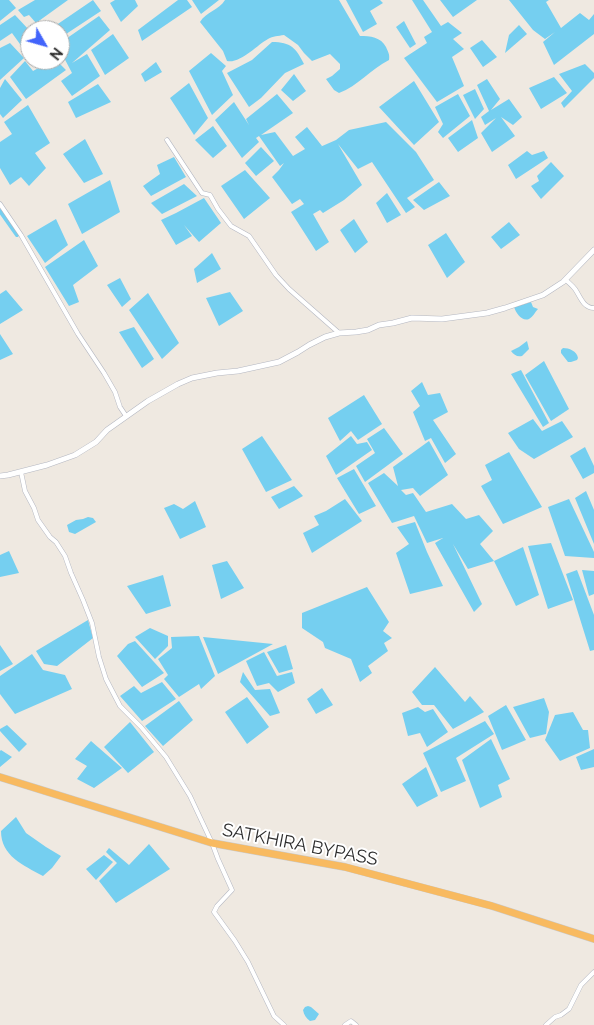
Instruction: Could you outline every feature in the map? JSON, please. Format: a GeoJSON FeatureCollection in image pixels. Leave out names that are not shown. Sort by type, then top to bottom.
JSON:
{"type":"FeatureCollection","features":[{"type":"Feature","properties":{"kind":"highway","name":"SATKHIRA BYPASS"},"geometry":{"type":"LineString","coordinates":[[0,778],[212,843],[345,867],[492,906],[594,939]]}},
{"type":"Feature","properties":{"kind":"street"},"geometry":{"type":"LineString","coordinates":[[167,140],[202,193],[210,195],[231,226],[249,236],[276,275],[339,333]]}},
{"type":"Feature","properties":{"kind":"street"},"geometry":{"type":"LineString","coordinates":[[0,204],[21,235],[78,334],[104,372],[126,416]]}},
{"type":"Feature","properties":{"kind":"street"},"geometry":{"type":"LineString","coordinates":[[0,476],[47,465],[75,455],[96,442],[107,430],[148,401],[192,378],[279,362],[325,337],[339,333],[368,330],[379,325],[412,318],[454,318],[496,311],[543,295],[566,280],[594,250]]}},
{"type":"Feature","properties":{"kind":"street"},"geometry":{"type":"LineString","coordinates":[[566,280],[576,290],[586,306],[594,308]]}},
{"type":"Feature","properties":{"kind":"street"},"geometry":{"type":"LineString","coordinates":[[21,472],[25,491],[38,520],[65,556],[92,623],[106,679],[112,691],[120,706],[141,727],[166,757],[190,796],[212,843],[232,890],[214,912],[248,962],[274,1016],[284,1025]]}},
{"type":"Feature","properties":{"kind":"street"},"geometry":{"type":"LineString","coordinates":[[546,1025],[555,1016],[561,1015],[569,1009],[581,985],[594,972]]}},
{"type":"Feature","properties":{"kind":"street"},"geometry":{"type":"LineString","coordinates":[[345,1025],[358,1018]]}},
{"type":"Feature","properties":{"kind":"street"},"geometry":{"type":"LineString","coordinates":[[351,1021],[356,1025]]}},
{"type":"Feature","properties":{"kind":"water"},"geometry":{"type":"Polygon","coordinates":[[[0,0],[9,0],[16,8],[0,21],[0,0]]]}},
{"type":"Feature","properties":{"kind":"water"},"geometry":{"type":"Polygon","coordinates":[[[35,0],[68,0],[40,20],[33,20],[29,15],[24,17],[18,10],[35,0]]]}},
{"type":"Feature","properties":{"kind":"water"},"geometry":{"type":"Polygon","coordinates":[[[93,0],[101,11],[70,31],[70,20],[64,20],[93,0]]]}},
{"type":"Feature","properties":{"kind":"water"},"geometry":{"type":"Polygon","coordinates":[[[115,0],[135,0],[138,6],[121,22],[110,3],[115,0]]]}},
{"type":"Feature","properties":{"kind":"water"},"geometry":{"type":"Polygon","coordinates":[[[178,0],[187,0],[192,7],[142,41],[138,30],[178,0]]]}},
{"type":"Feature","properties":{"kind":"water"},"geometry":{"type":"Polygon","coordinates":[[[192,0],[219,0],[201,14],[192,0]]]}},
{"type":"Feature","properties":{"kind":"water"},"geometry":{"type":"Polygon","coordinates":[[[225,0],[339,0],[360,36],[371,37],[381,41],[388,52],[389,60],[339,93],[334,90],[326,79],[340,69],[340,64],[330,54],[312,61],[298,45],[284,35],[270,38],[237,60],[227,61],[223,51],[200,22],[225,0]]]}},
{"type":"Feature","properties":{"kind":"water"},"geometry":{"type":"Polygon","coordinates":[[[346,0],[380,0],[383,3],[370,11],[377,24],[363,32],[346,0]]]}},
{"type":"Feature","properties":{"kind":"water"},"geometry":{"type":"Polygon","coordinates":[[[412,0],[423,0],[441,26],[448,22],[462,33],[453,39],[464,49],[452,57],[464,86],[437,102],[404,58],[427,43],[424,37],[432,32],[412,0]]]}},
{"type":"Feature","properties":{"kind":"water"},"geometry":{"type":"Polygon","coordinates":[[[440,0],[477,0],[453,17],[440,0]]]}},
{"type":"Feature","properties":{"kind":"water"},"geometry":{"type":"Polygon","coordinates":[[[509,0],[549,0],[546,2],[561,28],[580,13],[589,20],[594,14],[594,34],[554,65],[543,42],[555,32],[545,39],[533,30],[509,0]]]}},
{"type":"Feature","properties":{"kind":"water"},"geometry":{"type":"Polygon","coordinates":[[[15,15],[20,20],[20,44],[12,33],[0,41],[0,25],[15,15]]]}},
{"type":"Feature","properties":{"kind":"water"},"geometry":{"type":"Polygon","coordinates":[[[99,16],[110,30],[72,63],[87,54],[100,76],[72,96],[61,81],[72,73],[70,69],[70,36],[99,16]]]}},
{"type":"Feature","properties":{"kind":"water"},"geometry":{"type":"Polygon","coordinates":[[[404,21],[416,44],[410,48],[396,27],[404,21]]]}},
{"type":"Feature","properties":{"kind":"water"},"geometry":{"type":"Polygon","coordinates":[[[519,25],[527,34],[505,53],[509,35],[519,25]]]}},
{"type":"Feature","properties":{"kind":"water"},"geometry":{"type":"Polygon","coordinates":[[[113,34],[129,58],[105,75],[91,50],[113,34]]]}},
{"type":"Feature","properties":{"kind":"water"},"geometry":{"type":"Polygon","coordinates":[[[482,40],[497,57],[483,67],[470,48],[482,40]]]}},
{"type":"Feature","properties":{"kind":"water"},"geometry":{"type":"Polygon","coordinates":[[[272,42],[284,43],[292,47],[304,64],[285,73],[261,98],[249,107],[227,73],[252,60],[272,42]]]}},
{"type":"Feature","properties":{"kind":"water"},"geometry":{"type":"Polygon","coordinates":[[[10,43],[20,54],[20,62],[0,80],[0,48],[10,43]]]}},
{"type":"Feature","properties":{"kind":"water"},"geometry":{"type":"Polygon","coordinates":[[[211,53],[226,66],[222,71],[233,95],[212,115],[189,71],[211,53]]]}},
{"type":"Feature","properties":{"kind":"water"},"geometry":{"type":"Polygon","coordinates":[[[156,62],[162,72],[145,82],[141,74],[156,62]]]}},
{"type":"Feature","properties":{"kind":"water"},"geometry":{"type":"Polygon","coordinates":[[[585,64],[594,73],[594,78],[564,108],[561,103],[572,91],[559,74],[585,64]]]}},
{"type":"Feature","properties":{"kind":"water"},"geometry":{"type":"Polygon","coordinates":[[[20,66],[20,70],[66,70],[26,99],[10,77],[20,66]]]}},
{"type":"Feature","properties":{"kind":"water"},"geometry":{"type":"Polygon","coordinates":[[[294,74],[306,91],[293,101],[281,90],[294,74]]]}},
{"type":"Feature","properties":{"kind":"water"},"geometry":{"type":"Polygon","coordinates":[[[554,77],[567,93],[541,109],[529,88],[554,77]]]}},
{"type":"Feature","properties":{"kind":"water"},"geometry":{"type":"Polygon","coordinates":[[[5,79],[22,100],[3,118],[0,114],[0,88],[5,79]]]}},
{"type":"Feature","properties":{"kind":"water"},"geometry":{"type":"Polygon","coordinates":[[[487,79],[500,99],[491,110],[509,99],[522,117],[513,125],[501,117],[515,136],[492,152],[481,133],[496,118],[485,125],[481,117],[489,111],[477,85],[487,79]]]}},
{"type":"Feature","properties":{"kind":"water"},"geometry":{"type":"Polygon","coordinates":[[[414,81],[439,122],[414,145],[379,107],[414,81]]]}},
{"type":"Feature","properties":{"kind":"water"},"geometry":{"type":"Polygon","coordinates":[[[189,83],[208,118],[194,135],[170,98],[189,83]]]}},
{"type":"Feature","properties":{"kind":"water"},"geometry":{"type":"Polygon","coordinates":[[[98,84],[111,102],[76,118],[68,102],[98,84]]]}},
{"type":"Feature","properties":{"kind":"water"},"geometry":{"type":"Polygon","coordinates":[[[475,89],[484,109],[475,119],[463,95],[475,89]]]}},
{"type":"Feature","properties":{"kind":"water"},"geometry":{"type":"Polygon","coordinates":[[[277,94],[293,113],[261,135],[275,132],[293,156],[305,149],[295,137],[307,127],[322,146],[320,147],[336,140],[349,130],[386,122],[416,152],[434,180],[407,198],[415,207],[406,213],[372,162],[358,169],[338,144],[362,185],[344,200],[323,213],[320,210],[313,214],[329,242],[316,251],[291,212],[304,204],[300,199],[292,204],[272,177],[284,163],[280,166],[259,136],[256,138],[259,142],[242,158],[215,120],[234,102],[249,125],[246,119],[277,94]]]}},
{"type":"Feature","properties":{"kind":"water"},"geometry":{"type":"Polygon","coordinates":[[[458,94],[470,116],[443,138],[438,132],[443,124],[435,107],[458,94]]]}},
{"type":"Feature","properties":{"kind":"water"},"geometry":{"type":"Polygon","coordinates":[[[28,105],[50,143],[35,153],[46,168],[29,186],[21,177],[10,185],[0,168],[0,142],[12,134],[4,122],[28,105]]]}},
{"type":"Feature","properties":{"kind":"water"},"geometry":{"type":"Polygon","coordinates":[[[472,120],[478,138],[458,152],[448,138],[472,120]]]}},
{"type":"Feature","properties":{"kind":"water"},"geometry":{"type":"Polygon","coordinates":[[[213,126],[227,146],[213,158],[195,140],[213,126]]]}},
{"type":"Feature","properties":{"kind":"water"},"geometry":{"type":"Polygon","coordinates":[[[85,139],[103,174],[84,183],[63,154],[85,139]]]}},
{"type":"Feature","properties":{"kind":"water"},"geometry":{"type":"Polygon","coordinates":[[[261,147],[274,161],[256,176],[245,163],[261,147]]]}},
{"type":"Feature","properties":{"kind":"water"},"geometry":{"type":"Polygon","coordinates":[[[527,151],[532,155],[544,151],[548,158],[516,179],[508,165],[527,151]]]}},
{"type":"Feature","properties":{"kind":"water"},"geometry":{"type":"Polygon","coordinates":[[[174,157],[186,177],[151,196],[143,186],[160,174],[157,165],[174,157]]]}},
{"type":"Feature","properties":{"kind":"water"},"geometry":{"type":"Polygon","coordinates":[[[551,162],[564,176],[541,199],[531,186],[539,181],[537,176],[551,162]]]}},
{"type":"Feature","properties":{"kind":"water"},"geometry":{"type":"Polygon","coordinates":[[[245,170],[270,198],[244,219],[221,186],[245,170]]]}},
{"type":"Feature","properties":{"kind":"water"},"geometry":{"type":"Polygon","coordinates":[[[110,180],[120,212],[82,234],[68,204],[110,180]]]}},
{"type":"Feature","properties":{"kind":"water"},"geometry":{"type":"Polygon","coordinates":[[[439,182],[450,196],[424,210],[413,200],[439,182]]]}},
{"type":"Feature","properties":{"kind":"water"},"geometry":{"type":"Polygon","coordinates":[[[184,184],[197,196],[162,214],[151,203],[184,184]]]}},
{"type":"Feature","properties":{"kind":"water"},"geometry":{"type":"Polygon","coordinates":[[[387,193],[401,215],[387,223],[376,203],[387,193]]]}},
{"type":"Feature","properties":{"kind":"water"},"geometry":{"type":"Polygon","coordinates":[[[204,198],[221,223],[199,242],[184,225],[192,236],[176,245],[161,220],[204,198]]]}},
{"type":"Feature","properties":{"kind":"water"},"geometry":{"type":"Polygon","coordinates":[[[56,219],[68,245],[45,263],[27,236],[56,219]]]}},
{"type":"Feature","properties":{"kind":"water"},"geometry":{"type":"Polygon","coordinates":[[[354,219],[368,242],[355,253],[340,230],[354,219]]]}},
{"type":"Feature","properties":{"kind":"water"},"geometry":{"type":"Polygon","coordinates":[[[509,222],[520,235],[501,249],[491,237],[509,222]]]}},
{"type":"Feature","properties":{"kind":"water"},"geometry":{"type":"Polygon","coordinates":[[[446,233],[465,262],[447,278],[428,245],[446,233]]]}},
{"type":"Feature","properties":{"kind":"water"},"geometry":{"type":"Polygon","coordinates":[[[84,240],[98,266],[73,285],[79,302],[69,306],[45,267],[84,240]]]}},
{"type":"Feature","properties":{"kind":"water"},"geometry":{"type":"Polygon","coordinates":[[[212,253],[221,269],[197,283],[194,269],[212,253]]]}},
{"type":"Feature","properties":{"kind":"water"},"geometry":{"type":"Polygon","coordinates":[[[120,278],[131,299],[122,307],[107,285],[120,278]]]}},
{"type":"Feature","properties":{"kind":"water"},"geometry":{"type":"Polygon","coordinates":[[[6,290],[23,310],[0,324],[0,294],[6,290]]]}},
{"type":"Feature","properties":{"kind":"water"},"geometry":{"type":"Polygon","coordinates":[[[230,292],[243,311],[219,326],[206,298],[230,292]]]}},
{"type":"Feature","properties":{"kind":"water"},"geometry":{"type":"Polygon","coordinates":[[[148,293],[179,343],[162,359],[129,310],[148,293]]]}},
{"type":"Feature","properties":{"kind":"water"},"geometry":{"type":"Polygon","coordinates":[[[531,302],[533,307],[538,309],[526,320],[518,314],[514,307],[531,302]]]}},
{"type":"Feature","properties":{"kind":"water"},"geometry":{"type":"Polygon","coordinates":[[[134,327],[154,359],[142,368],[119,332],[134,327]]]}},
{"type":"Feature","properties":{"kind":"water"},"geometry":{"type":"Polygon","coordinates":[[[0,334],[13,354],[0,360],[0,334]]]}},
{"type":"Feature","properties":{"kind":"water"},"geometry":{"type":"Polygon","coordinates":[[[527,341],[529,349],[522,356],[516,355],[511,351],[519,347],[527,341]]]}},
{"type":"Feature","properties":{"kind":"water"},"geometry":{"type":"Polygon","coordinates":[[[563,348],[574,352],[578,358],[577,360],[568,362],[561,353],[563,348]]]}},
{"type":"Feature","properties":{"kind":"water"},"geometry":{"type":"Polygon","coordinates":[[[544,361],[569,409],[551,421],[525,375],[544,361]]]}},
{"type":"Feature","properties":{"kind":"water"},"geometry":{"type":"Polygon","coordinates":[[[521,370],[549,423],[543,427],[511,374],[521,370]]]}},
{"type":"Feature","properties":{"kind":"water"},"geometry":{"type":"Polygon","coordinates":[[[422,382],[428,395],[440,393],[448,412],[433,420],[456,454],[445,463],[431,438],[425,441],[413,412],[420,406],[411,391],[422,382]]]}},
{"type":"Feature","properties":{"kind":"water"},"geometry":{"type":"Polygon","coordinates":[[[364,395],[382,424],[358,440],[351,431],[340,441],[328,418],[364,395]]]}},
{"type":"Feature","properties":{"kind":"water"},"geometry":{"type":"Polygon","coordinates":[[[533,419],[542,431],[562,421],[573,437],[534,459],[519,449],[508,433],[533,419]]]}},
{"type":"Feature","properties":{"kind":"water"},"geometry":{"type":"Polygon","coordinates":[[[384,428],[403,454],[365,482],[356,466],[375,453],[367,439],[384,428]]]}},
{"type":"Feature","properties":{"kind":"water"},"geometry":{"type":"Polygon","coordinates":[[[262,436],[292,480],[266,492],[242,449],[262,436]]]}},
{"type":"Feature","properties":{"kind":"water"},"geometry":{"type":"Polygon","coordinates":[[[351,436],[357,444],[367,442],[372,450],[336,475],[326,456],[351,436]]]}},
{"type":"Feature","properties":{"kind":"water"},"geometry":{"type":"Polygon","coordinates":[[[429,441],[448,475],[420,496],[413,488],[401,490],[406,495],[413,493],[426,512],[452,504],[466,519],[479,515],[493,531],[480,544],[494,561],[468,569],[453,544],[482,604],[474,612],[435,543],[443,538],[427,543],[414,516],[392,523],[368,483],[384,473],[398,486],[393,467],[429,441]]]}},
{"type":"Feature","properties":{"kind":"water"},"geometry":{"type":"Polygon","coordinates":[[[585,447],[594,466],[594,473],[583,479],[570,456],[585,447]]]}},
{"type":"Feature","properties":{"kind":"water"},"geometry":{"type":"Polygon","coordinates":[[[509,452],[542,507],[503,524],[481,486],[492,480],[485,465],[509,452]]]}},
{"type":"Feature","properties":{"kind":"water"},"geometry":{"type":"Polygon","coordinates":[[[354,469],[376,506],[359,514],[337,478],[354,469]]]}},
{"type":"Feature","properties":{"kind":"water"},"geometry":{"type":"Polygon","coordinates":[[[294,486],[303,496],[279,509],[271,497],[294,486]]]}},
{"type":"Feature","properties":{"kind":"water"},"geometry":{"type":"Polygon","coordinates":[[[586,491],[594,510],[594,544],[575,498],[586,491]]]}},
{"type":"Feature","properties":{"kind":"water"},"geometry":{"type":"Polygon","coordinates":[[[345,499],[362,521],[312,553],[303,533],[319,525],[314,516],[345,499]]]}},
{"type":"Feature","properties":{"kind":"water"},"geometry":{"type":"Polygon","coordinates":[[[569,499],[594,552],[594,558],[565,556],[548,507],[569,499]]]}},
{"type":"Feature","properties":{"kind":"water"},"geometry":{"type":"Polygon","coordinates":[[[195,501],[206,527],[180,539],[164,508],[174,504],[183,509],[195,501]]]}},
{"type":"Feature","properties":{"kind":"water"},"geometry":{"type":"Polygon","coordinates":[[[88,517],[93,518],[96,522],[75,534],[69,532],[67,525],[88,517]]]}},
{"type":"Feature","properties":{"kind":"water"},"geometry":{"type":"Polygon","coordinates":[[[415,522],[443,586],[410,594],[396,553],[409,544],[397,527],[415,522]]]}},
{"type":"Feature","properties":{"kind":"water"},"geometry":{"type":"Polygon","coordinates":[[[551,543],[573,600],[548,609],[528,546],[551,543]]]}},
{"type":"Feature","properties":{"kind":"water"},"geometry":{"type":"Polygon","coordinates":[[[523,547],[539,595],[516,606],[494,561],[523,547]]]}},
{"type":"Feature","properties":{"kind":"water"},"geometry":{"type":"Polygon","coordinates":[[[9,551],[19,573],[0,577],[0,555],[9,551]]]}},
{"type":"Feature","properties":{"kind":"water"},"geometry":{"type":"Polygon","coordinates":[[[227,561],[244,588],[221,599],[212,565],[227,561]]]}},
{"type":"Feature","properties":{"kind":"water"},"geometry":{"type":"Polygon","coordinates":[[[577,570],[594,615],[594,650],[590,651],[566,574],[577,570]]]}},
{"type":"Feature","properties":{"kind":"water"},"geometry":{"type":"Polygon","coordinates":[[[582,570],[594,571],[594,594],[589,596],[582,570]]]}},
{"type":"Feature","properties":{"kind":"water"},"geometry":{"type":"Polygon","coordinates":[[[163,575],[171,606],[146,614],[127,586],[163,575]]]}},
{"type":"Feature","properties":{"kind":"water"},"geometry":{"type":"Polygon","coordinates":[[[367,587],[389,622],[383,631],[392,638],[384,643],[388,651],[368,666],[372,673],[360,682],[351,659],[325,648],[323,642],[302,628],[302,613],[367,587]]]}},
{"type":"Feature","properties":{"kind":"water"},"geometry":{"type":"Polygon","coordinates":[[[88,620],[93,638],[57,666],[44,664],[36,651],[88,620]]]}},
{"type":"Feature","properties":{"kind":"water"},"geometry":{"type":"Polygon","coordinates":[[[150,628],[168,636],[168,646],[155,659],[135,637],[150,628]]]}},
{"type":"Feature","properties":{"kind":"water"},"geometry":{"type":"Polygon","coordinates":[[[199,636],[215,676],[201,689],[199,684],[179,697],[164,679],[168,675],[158,659],[172,648],[171,637],[199,636]]]}},
{"type":"Feature","properties":{"kind":"water"},"geometry":{"type":"Polygon","coordinates":[[[203,637],[273,644],[218,674],[203,637]]]}},
{"type":"Feature","properties":{"kind":"water"},"geometry":{"type":"Polygon","coordinates":[[[135,641],[164,673],[142,687],[117,656],[128,644],[135,641]]]}},
{"type":"Feature","properties":{"kind":"water"},"geometry":{"type":"Polygon","coordinates":[[[0,645],[13,664],[0,671],[0,645]]]}},
{"type":"Feature","properties":{"kind":"water"},"geometry":{"type":"Polygon","coordinates":[[[286,645],[293,669],[279,673],[267,652],[286,645]]]}},
{"type":"Feature","properties":{"kind":"water"},"geometry":{"type":"Polygon","coordinates":[[[264,652],[277,676],[292,672],[295,683],[278,692],[269,683],[257,686],[246,661],[264,652]]]}},
{"type":"Feature","properties":{"kind":"water"},"geometry":{"type":"Polygon","coordinates":[[[32,654],[43,670],[65,675],[72,689],[15,714],[0,694],[0,676],[32,654]]]}},
{"type":"Feature","properties":{"kind":"water"},"geometry":{"type":"Polygon","coordinates":[[[435,667],[465,702],[470,696],[484,712],[453,729],[434,705],[422,705],[412,692],[435,667]]]}},
{"type":"Feature","properties":{"kind":"water"},"geometry":{"type":"Polygon","coordinates":[[[243,672],[255,690],[270,689],[280,713],[270,716],[240,682],[243,672]]]}},
{"type":"Feature","properties":{"kind":"water"},"geometry":{"type":"Polygon","coordinates":[[[162,682],[176,699],[142,721],[120,696],[134,686],[141,693],[162,682]]]}},
{"type":"Feature","properties":{"kind":"water"},"geometry":{"type":"Polygon","coordinates":[[[322,688],[333,705],[316,714],[307,699],[322,688]]]}},
{"type":"Feature","properties":{"kind":"water"},"geometry":{"type":"Polygon","coordinates":[[[247,697],[269,727],[247,744],[225,712],[247,697]]]}},
{"type":"Feature","properties":{"kind":"water"},"geometry":{"type":"Polygon","coordinates":[[[544,698],[549,712],[546,734],[530,738],[513,707],[544,698]]]}},
{"type":"Feature","properties":{"kind":"water"},"geometry":{"type":"Polygon","coordinates":[[[179,701],[193,720],[163,746],[145,726],[179,701]]]}},
{"type":"Feature","properties":{"kind":"water"},"geometry":{"type":"Polygon","coordinates":[[[506,705],[526,740],[502,750],[488,716],[506,705]]]}},
{"type":"Feature","properties":{"kind":"water"},"geometry":{"type":"Polygon","coordinates":[[[418,707],[425,712],[433,709],[448,732],[427,747],[420,733],[408,736],[402,713],[418,707]]]}},
{"type":"Feature","properties":{"kind":"water"},"geometry":{"type":"Polygon","coordinates":[[[573,712],[583,730],[588,730],[590,748],[560,761],[545,740],[555,715],[573,712]]]}},
{"type":"Feature","properties":{"kind":"water"},"geometry":{"type":"Polygon","coordinates":[[[485,721],[494,734],[456,758],[466,781],[441,792],[423,753],[485,721]]]}},
{"type":"Feature","properties":{"kind":"water"},"geometry":{"type":"Polygon","coordinates":[[[130,722],[154,752],[128,773],[104,747],[130,722]]]}},
{"type":"Feature","properties":{"kind":"water"},"geometry":{"type":"Polygon","coordinates":[[[7,725],[27,744],[19,752],[0,731],[0,729],[7,725]]]}},
{"type":"Feature","properties":{"kind":"water"},"geometry":{"type":"Polygon","coordinates":[[[491,739],[510,779],[498,785],[502,797],[480,808],[462,760],[491,739]]]}},
{"type":"Feature","properties":{"kind":"water"},"geometry":{"type":"Polygon","coordinates":[[[91,741],[122,768],[94,788],[77,779],[87,766],[75,759],[91,741]]]}},
{"type":"Feature","properties":{"kind":"water"},"geometry":{"type":"Polygon","coordinates":[[[594,749],[594,767],[581,770],[576,757],[594,749]]]}},
{"type":"Feature","properties":{"kind":"water"},"geometry":{"type":"Polygon","coordinates":[[[0,751],[12,757],[0,767],[0,751]]]}},
{"type":"Feature","properties":{"kind":"water"},"geometry":{"type":"Polygon","coordinates":[[[426,767],[438,796],[417,807],[402,784],[426,767]]]}},
{"type":"Feature","properties":{"kind":"water"},"geometry":{"type":"Polygon","coordinates":[[[16,817],[26,833],[61,856],[43,876],[14,859],[5,847],[1,831],[16,817]]]}},
{"type":"Feature","properties":{"kind":"water"},"geometry":{"type":"Polygon","coordinates":[[[149,844],[170,869],[116,903],[99,881],[117,863],[106,852],[109,848],[129,865],[149,844]]]}},
{"type":"Feature","properties":{"kind":"water"},"geometry":{"type":"Polygon","coordinates":[[[104,855],[113,862],[96,880],[86,869],[104,855]]]}},
{"type":"Feature","properties":{"kind":"water"},"geometry":{"type":"Polygon","coordinates":[[[308,1006],[319,1014],[315,1020],[310,1021],[306,1018],[303,1010],[308,1006]]]}},
{"type":"Feature","properties":{"kind":"waterway"},"geometry":{"type":"LineString","coordinates":[[0,211],[17,235]]}}]}
